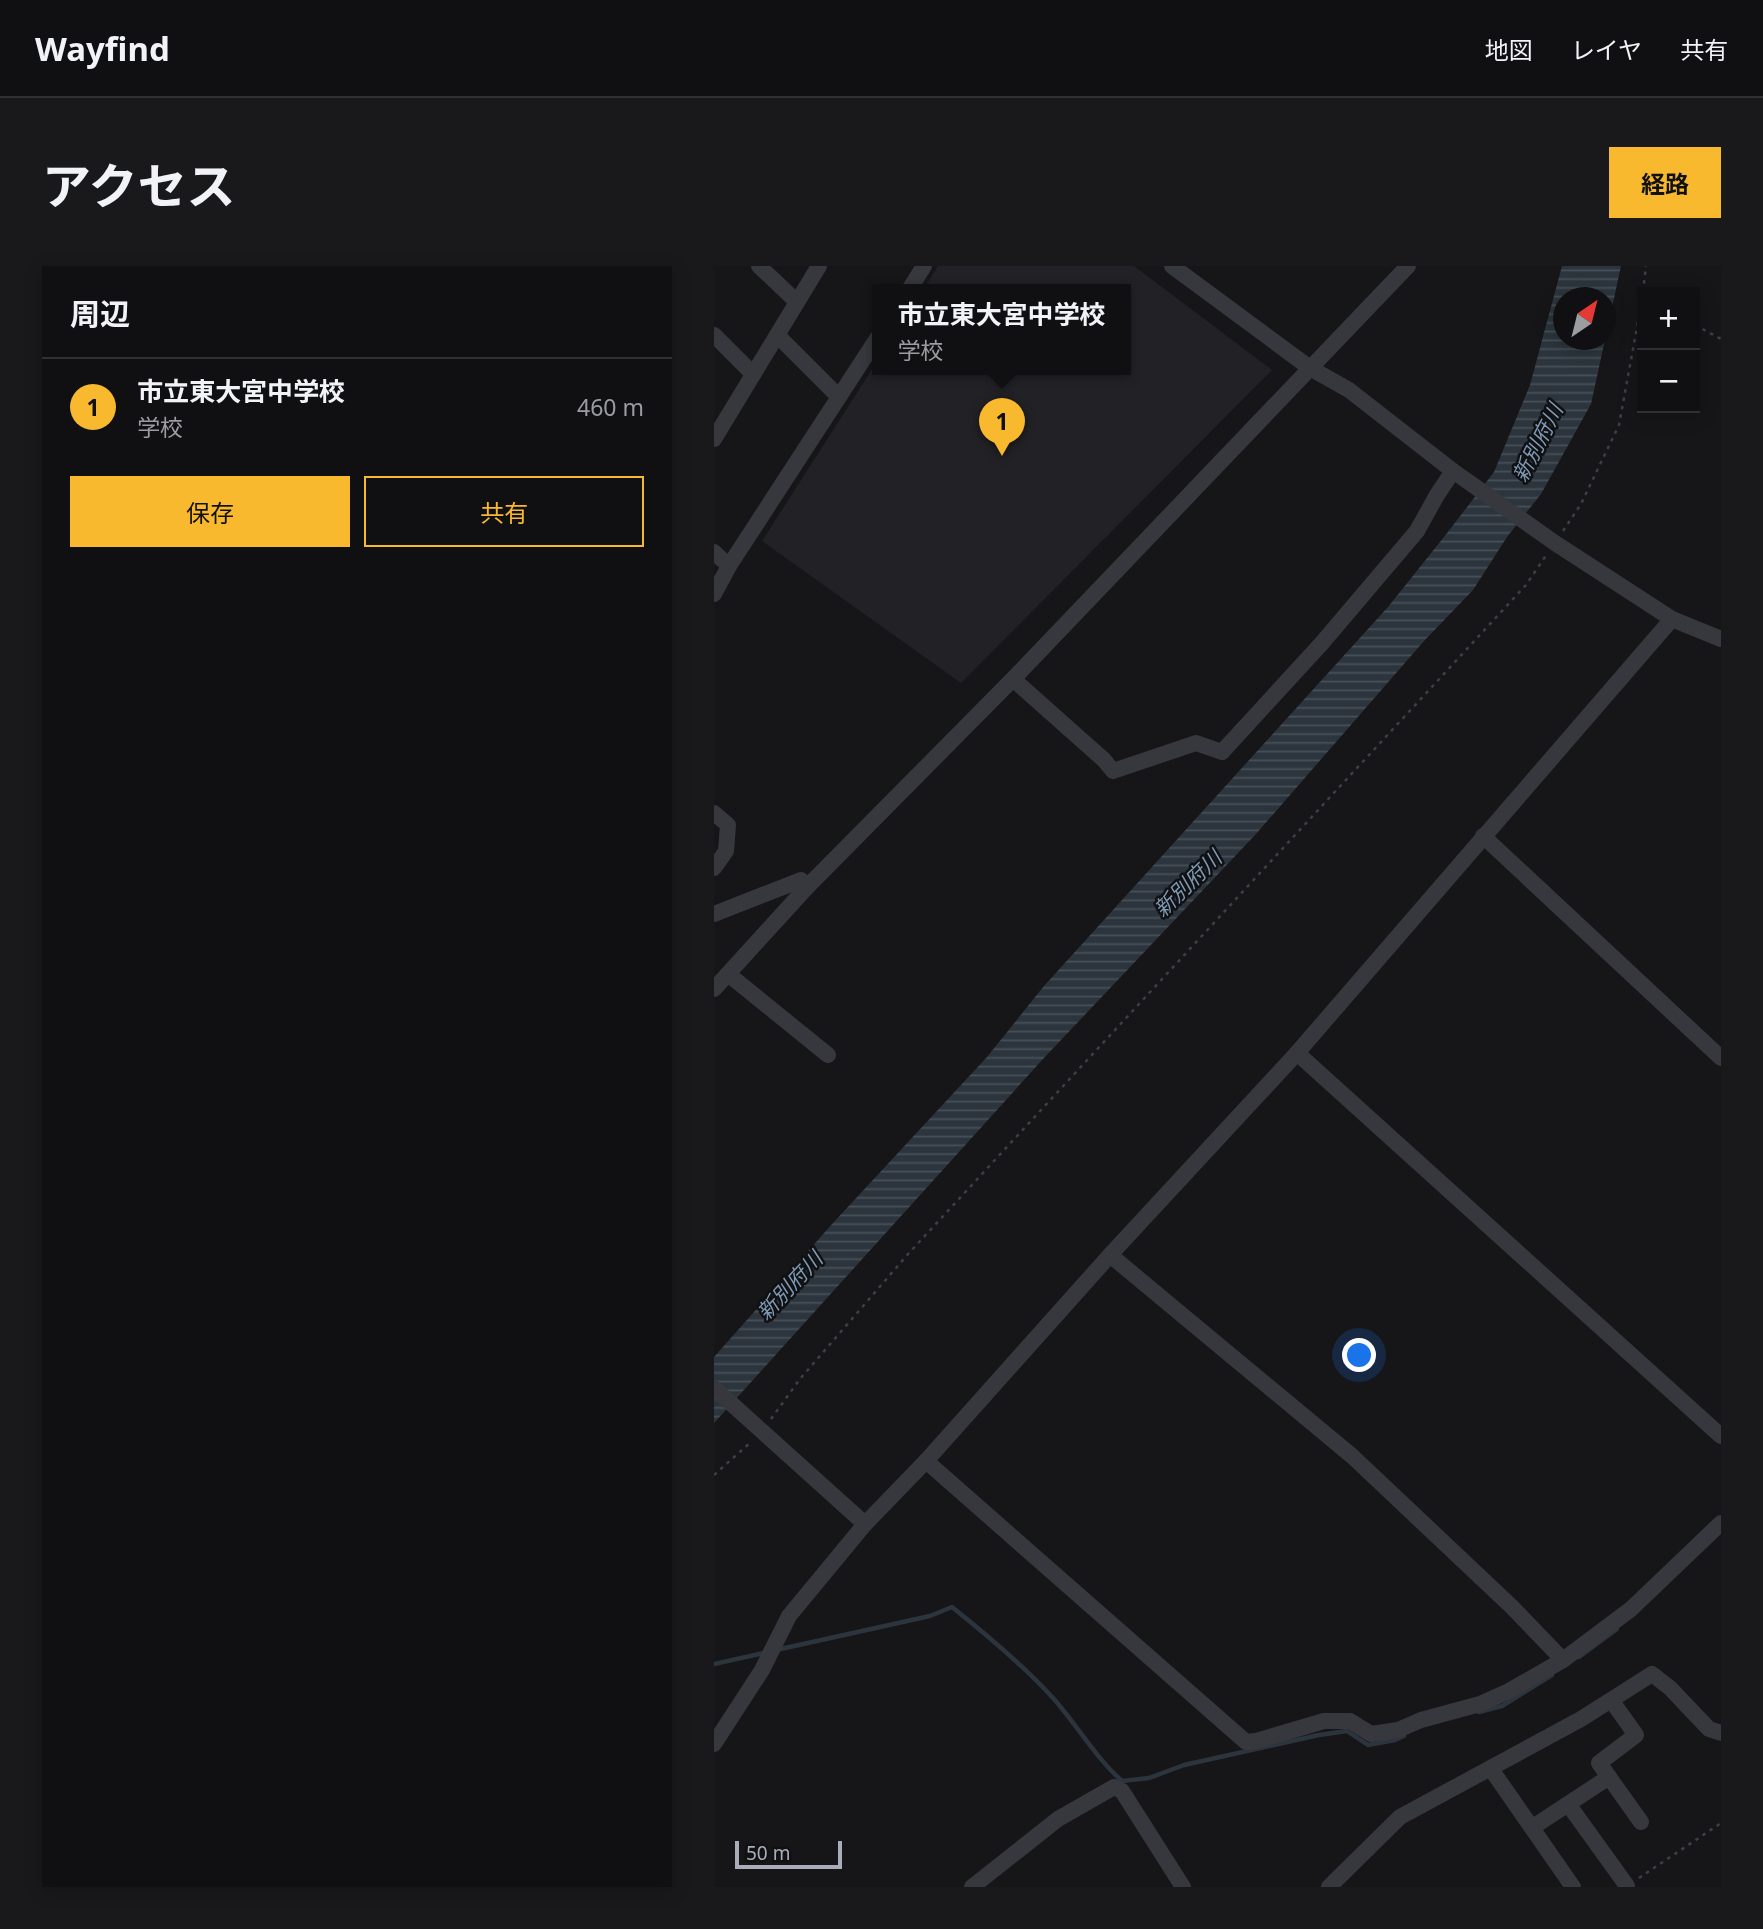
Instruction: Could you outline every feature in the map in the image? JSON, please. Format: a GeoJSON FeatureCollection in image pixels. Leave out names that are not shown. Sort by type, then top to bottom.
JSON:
{"type":"FeatureCollection","features":[{"type":"Feature","properties":{"kind":"street"},"geometry":{"type":"LineString","coordinates":[[759,266],[797,302]]}},
{"type":"Feature","properties":{"kind":"street"},"geometry":{"type":"LineString","coordinates":[[714,439],[819,266]]}},
{"type":"Feature","properties":{"kind":"street"},"geometry":{"type":"LineString","coordinates":[[913,284],[924,266]]}},
{"type":"Feature","properties":{"kind":"street"},"geometry":{"type":"LineString","coordinates":[[1172,266],[1310,368],[1349,390],[1457,473],[1555,543],[1672,619],[1721,639]]}},
{"type":"Feature","properties":{"kind":"street"},"geometry":{"type":"LineString","coordinates":[[714,989],[808,886],[1013,679],[1408,266]]}},
{"type":"Feature","properties":{"kind":"street"},"geometry":{"type":"LineString","coordinates":[[714,335],[753,374]]}},
{"type":"Feature","properties":{"kind":"street"},"geometry":{"type":"LineString","coordinates":[[777,335],[839,397]]}},
{"type":"Feature","properties":{"kind":"street"},"geometry":{"type":"LineString","coordinates":[[714,594],[729,566],[872,346]]}},
{"type":"Feature","properties":{"kind":"street"},"geometry":{"type":"LineString","coordinates":[[1013,679],[1113,771],[1196,743],[1222,752],[1322,643],[1417,531],[1437,495],[1457,473]]}},
{"type":"Feature","properties":{"kind":"street"},"geometry":{"type":"LineString","coordinates":[[714,552],[729,566]]}},
{"type":"Feature","properties":{"kind":"street"},"geometry":{"type":"LineString","coordinates":[[714,1744],[762,1670],[789,1616],[865,1524],[926,1461],[1110,1255],[1297,1054],[1672,619]]}},
{"type":"Feature","properties":{"kind":"street"},"geometry":{"type":"LineString","coordinates":[[714,813],[728,825],[726,850],[714,868]]}},
{"type":"Feature","properties":{"kind":"street"},"geometry":{"type":"LineString","coordinates":[[1483,836],[1721,1058]]}},
{"type":"Feature","properties":{"kind":"street"},"geometry":{"type":"LineString","coordinates":[[714,914],[801,880],[808,886]]}},
{"type":"Feature","properties":{"kind":"street"},"geometry":{"type":"LineString","coordinates":[[728,974],[828,1055]]}},
{"type":"Feature","properties":{"kind":"street"},"geometry":{"type":"LineString","coordinates":[[1297,1054],[1721,1436]]}},
{"type":"Feature","properties":{"kind":"street"},"geometry":{"type":"LineString","coordinates":[[1110,1255],[1352,1456],[1512,1607],[1563,1660]]}},
{"type":"Feature","properties":{"kind":"street"},"geometry":{"type":"LineString","coordinates":[[714,1388],[865,1524]]}},
{"type":"Feature","properties":{"kind":"street"},"geometry":{"type":"LineString","coordinates":[[926,1461],[1246,1742],[1324,1721],[1350,1721],[1371,1734],[1398,1730],[1509,1692],[1563,1660],[1631,1609],[1721,1523]]}},
{"type":"Feature","properties":{"kind":"street"},"geometry":{"type":"LineString","coordinates":[[1329,1887],[1400,1817],[1491,1769],[1652,1674],[1670,1688],[1709,1729],[1721,1732]]}},
{"type":"Feature","properties":{"kind":"street"},"geometry":{"type":"LineString","coordinates":[[1611,1700],[1636,1735],[1599,1763],[1641,1822]]}},
{"type":"Feature","properties":{"kind":"street"},"geometry":{"type":"LineString","coordinates":[[1491,1769],[1573,1887]]}},
{"type":"Feature","properties":{"kind":"street"},"geometry":{"type":"LineString","coordinates":[[1532,1827],[1609,1777]]}},
{"type":"Feature","properties":{"kind":"street"},"geometry":{"type":"LineString","coordinates":[[972,1887],[1058,1819],[1114,1787],[1122,1791],[1183,1887]]}},
{"type":"Feature","properties":{"kind":"street"},"geometry":{"type":"LineString","coordinates":[[1568,1804],[1627,1886]]}},
{"type":"Feature","properties":{"kind":"path"},"geometry":{"type":"LineString","coordinates":[[1644,287],[1646,266]]}},
{"type":"Feature","properties":{"kind":"path"},"geometry":{"type":"LineString","coordinates":[[714,1475],[759,1428],[909,1253],[1526,585],[1581,504],[1619,425],[1637,327]]}},
{"type":"Feature","properties":{"kind":"path"},"geometry":{"type":"LineString","coordinates":[[1700,328],[1721,339]]}},
{"type":"Feature","properties":{"kind":"path"},"geometry":{"type":"LineString","coordinates":[[1627,1886],[1721,1823]]}},
{"type":"Feature","properties":{"kind":"shaded area"},"geometry":{"type":"Polygon","coordinates":[[[938,266],[1134,266],[1272,370],[961,683],[762,541],[872,369],[872,375],[1131,375],[1131,284],[927,284],[938,266]]]}},
{"type":"Feature","properties":{"kind":"water"},"geometry":{"type":"Polygon","coordinates":[[[1562,266],[1621,266],[1616,289],[1556,287],[1562,266]]]}},
{"type":"Feature","properties":{"kind":"water","name":"新別府川"},"geometry":{"type":"Polygon","coordinates":[[[1553,299],[1553,350],[1603,350],[1591,404],[1541,494],[1507,537],[1473,590],[1424,641],[1256,834],[1043,1059],[714,1423],[714,1357],[833,1223],[987,1057],[1044,986],[1388,607],[1494,472],[1530,385],[1553,299]]]}},
{"type":"Feature","properties":{"kind":"waterway"},"geometry":{"type":"LineString","coordinates":[[776,1650],[930,1616],[952,1607],[1041,1686],[1062,1708],[1103,1762],[1122,1781],[1149,1778],[1184,1765],[1319,1735],[1347,1731],[1368,1745],[1404,1736]]}},
{"type":"Feature","properties":{"kind":"waterway"},"geometry":{"type":"LineString","coordinates":[[1579,1657],[1617,1629]]}},
{"type":"Feature","properties":{"kind":"waterway"},"geometry":{"type":"LineString","coordinates":[[714,1664],[764,1653]]}},
{"type":"Feature","properties":{"kind":"waterway"},"geometry":{"type":"LineString","coordinates":[[1479,1712],[1502,1706],[1552,1675]]}},
{"type":"Feature","properties":{"kind":"place","name":"市立東大宮中学校"},"geometry":{"type":"Point","coordinates":[1002,456]}}]}
